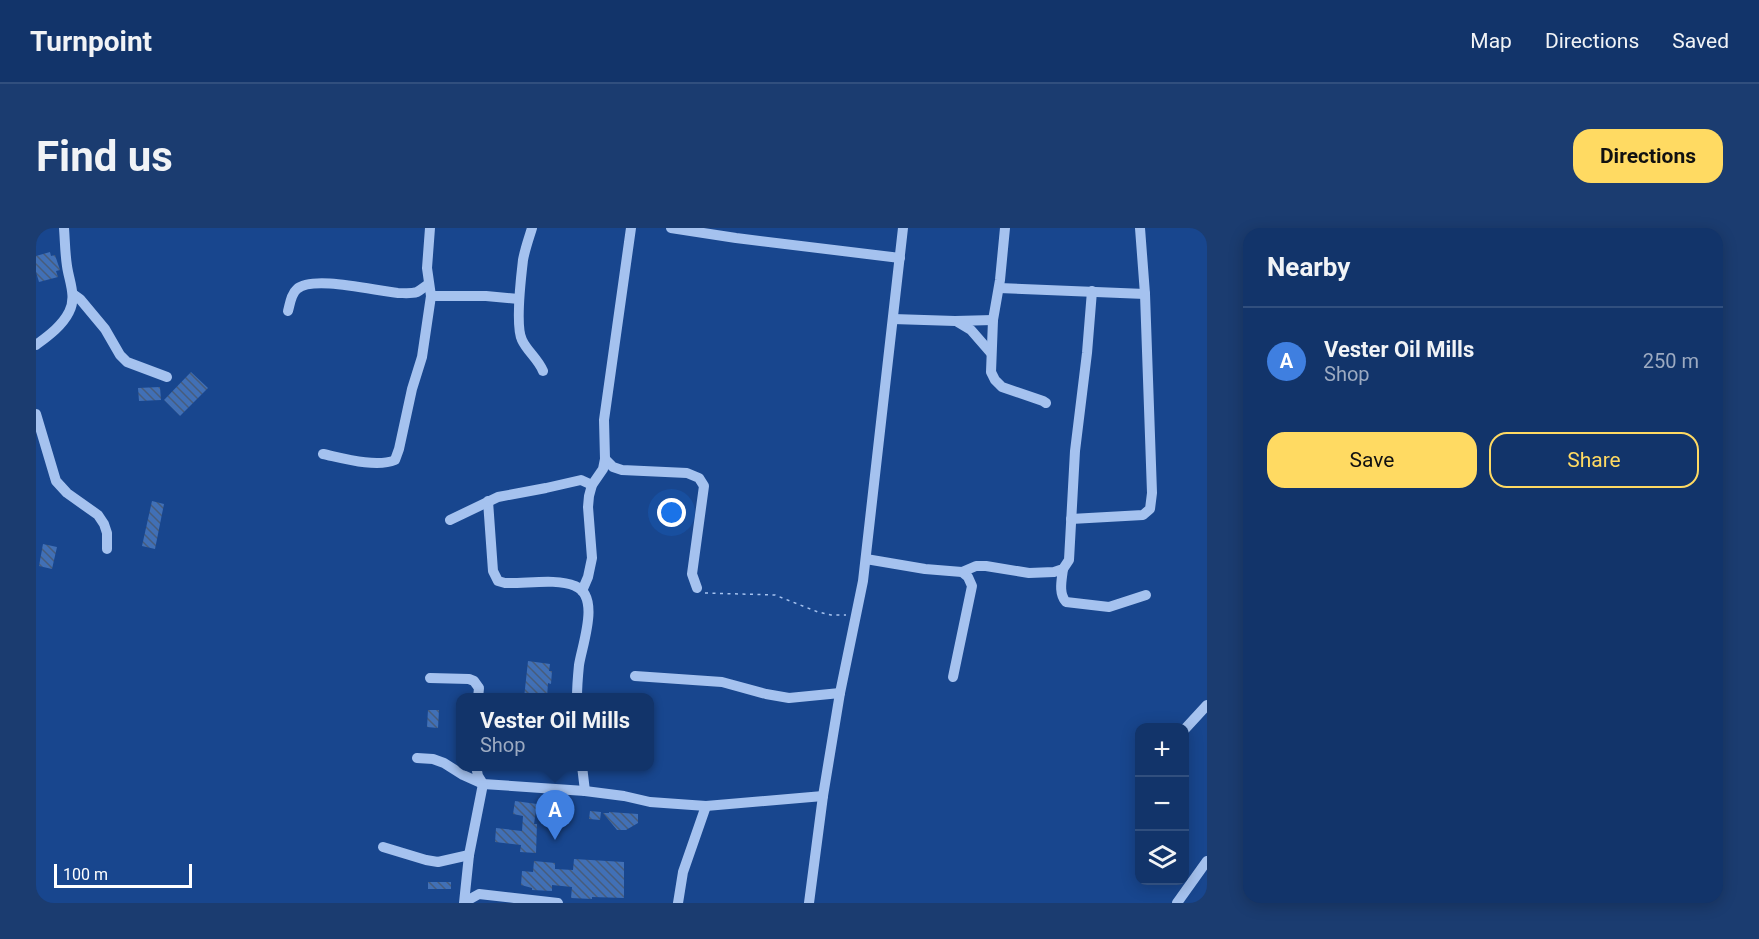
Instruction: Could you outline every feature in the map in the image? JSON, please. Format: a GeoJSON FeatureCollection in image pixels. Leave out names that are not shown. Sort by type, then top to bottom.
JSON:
{"type":"FeatureCollection","features":[{"type":"Feature","properties":{"kind":"street"},"geometry":{"type":"LineString","coordinates":[[36,345],[54,331],[69,313],[73,294],[67,266],[64,228]]}},
{"type":"Feature","properties":{"kind":"street"},"geometry":{"type":"LineString","coordinates":[[323,454],[387,463],[394,460],[399,449],[412,389],[422,357],[431,296],[428,268],[430,228]]}},
{"type":"Feature","properties":{"kind":"street"},"geometry":{"type":"LineString","coordinates":[[532,228],[523,260],[519,299],[520,335],[522,342],[543,371]]}},
{"type":"Feature","properties":{"kind":"street"},"geometry":{"type":"LineString","coordinates":[[582,591],[592,558],[588,507],[592,485],[603,469],[605,459],[604,420],[631,228]]}},
{"type":"Feature","properties":{"kind":"street"},"geometry":{"type":"LineString","coordinates":[[670,228],[900,258]]}},
{"type":"Feature","properties":{"kind":"street"},"geometry":{"type":"LineString","coordinates":[[808,903],[840,693],[866,560],[903,228]]}},
{"type":"Feature","properties":{"kind":"street"},"geometry":{"type":"LineString","coordinates":[[1005,228],[999,288],[993,320],[991,372],[1002,387],[1046,403]]}},
{"type":"Feature","properties":{"kind":"street"},"geometry":{"type":"LineString","coordinates":[[1071,519],[1138,516],[1147,513],[1150,509],[1152,493],[1140,228]]}},
{"type":"Feature","properties":{"kind":"street"},"geometry":{"type":"LineString","coordinates":[[288,311],[294,292],[298,288],[316,283],[408,293],[417,292],[429,284]]}},
{"type":"Feature","properties":{"kind":"street"},"geometry":{"type":"LineString","coordinates":[[999,288],[1144,294]]}},
{"type":"Feature","properties":{"kind":"street"},"geometry":{"type":"LineString","coordinates":[[1092,291],[1076,452],[1069,560],[1063,569],[1061,593],[1065,602],[1109,607],[1146,595]]}},
{"type":"Feature","properties":{"kind":"street"},"geometry":{"type":"LineString","coordinates":[[73,294],[80,299],[105,330],[120,355],[127,362],[167,377]]}},
{"type":"Feature","properties":{"kind":"street"},"geometry":{"type":"LineString","coordinates":[[431,296],[486,296],[519,299]]}},
{"type":"Feature","properties":{"kind":"street"},"geometry":{"type":"LineString","coordinates":[[893,319],[993,320]]}},
{"type":"Feature","properties":{"kind":"street"},"geometry":{"type":"LineString","coordinates":[[955,321],[971,330],[992,353]]}},
{"type":"Feature","properties":{"kind":"street"},"geometry":{"type":"LineString","coordinates":[[36,414],[56,481],[67,493],[98,515],[107,533],[108,549]]}},
{"type":"Feature","properties":{"kind":"street"},"geometry":{"type":"LineString","coordinates":[[605,459],[613,467],[622,470],[687,473],[699,478],[704,486],[692,574],[697,588]]}},
{"type":"Feature","properties":{"kind":"street"},"geometry":{"type":"LineString","coordinates":[[450,520],[498,496],[539,490],[581,480],[592,485]]}},
{"type":"Feature","properties":{"kind":"street"},"geometry":{"type":"LineString","coordinates":[[488,501],[494,571],[498,581],[525,584],[556,582],[575,586],[582,591],[587,600],[589,618],[579,665],[577,693]]}},
{"type":"Feature","properties":{"kind":"street"},"geometry":{"type":"LineString","coordinates":[[866,560],[962,572],[976,566],[1029,573],[1054,572],[1063,569]]}},
{"type":"Feature","properties":{"kind":"street"},"geometry":{"type":"LineString","coordinates":[[953,677],[972,586],[968,577],[962,572]]}},
{"type":"Feature","properties":{"kind":"street"},"geometry":{"type":"LineString","coordinates":[[635,676],[722,682],[789,699],[840,693]]}},
{"type":"Feature","properties":{"kind":"street"},"geometry":{"type":"LineString","coordinates":[[430,678],[469,679],[474,681],[479,688],[478,693]]}},
{"type":"Feature","properties":{"kind":"street"},"geometry":{"type":"LineString","coordinates":[[1189,725],[1207,705]]}},
{"type":"Feature","properties":{"kind":"street"},"geometry":{"type":"LineString","coordinates":[[417,758],[433,759],[456,771]]}},
{"type":"Feature","properties":{"kind":"street"},"geometry":{"type":"LineString","coordinates":[[457,771],[483,784],[585,791],[650,802],[706,806],[823,796]]}},
{"type":"Feature","properties":{"kind":"street"},"geometry":{"type":"LineString","coordinates":[[465,903],[469,855],[483,784],[477,771]]}},
{"type":"Feature","properties":{"kind":"street"},"geometry":{"type":"LineString","coordinates":[[583,771],[585,791]]}},
{"type":"Feature","properties":{"kind":"street"},"geometry":{"type":"LineString","coordinates":[[678,903],[683,872],[706,806]]}},
{"type":"Feature","properties":{"kind":"street"},"geometry":{"type":"LineString","coordinates":[[382,847],[438,862],[469,855]]}},
{"type":"Feature","properties":{"kind":"street"},"geometry":{"type":"LineString","coordinates":[[1177,903],[1207,861]]}},
{"type":"Feature","properties":{"kind":"street"},"geometry":{"type":"LineString","coordinates":[[465,903],[479,894],[558,903]]}},
{"type":"Feature","properties":{"kind":"path"},"geometry":{"type":"LineString","coordinates":[[697,588],[703,593],[775,595],[818,612],[831,615],[857,615]]}},
{"type":"Feature","properties":{"kind":"building"},"geometry":{"type":"Polygon","coordinates":[[[50,252],[51,256],[55,255],[60,270],[56,271],[58,277],[39,282],[36,272],[36,256],[50,252]]]}},
{"type":"Feature","properties":{"kind":"building"},"geometry":{"type":"Polygon","coordinates":[[[191,372],[208,388],[180,416],[164,400],[191,372]]]}},
{"type":"Feature","properties":{"kind":"building"},"geometry":{"type":"Polygon","coordinates":[[[160,387],[161,400],[139,401],[138,388],[160,387]]]}},
{"type":"Feature","properties":{"kind":"building"},"geometry":{"type":"Polygon","coordinates":[[[152,501],[164,504],[155,549],[142,546],[152,501]]]}},
{"type":"Feature","properties":{"kind":"building"},"geometry":{"type":"Polygon","coordinates":[[[43,544],[57,547],[52,569],[39,566],[43,544]]]}},
{"type":"Feature","properties":{"kind":"building"},"geometry":{"type":"Polygon","coordinates":[[[528,661],[550,664],[551,684],[548,683],[547,693],[525,693],[528,661]]]}},
{"type":"Feature","properties":{"kind":"building"},"geometry":{"type":"Polygon","coordinates":[[[428,710],[439,710],[438,728],[427,727],[428,710]]]}},
{"type":"Feature","properties":{"kind":"building"},"geometry":{"type":"Polygon","coordinates":[[[515,801],[537,804],[534,824],[537,824],[536,853],[520,852],[521,845],[495,842],[496,828],[522,831],[523,816],[513,814],[515,801]]]}},
{"type":"Feature","properties":{"kind":"building"},"geometry":{"type":"Polygon","coordinates":[[[590,811],[601,812],[600,820],[589,819],[590,811]]]}},
{"type":"Feature","properties":{"kind":"building"},"geometry":{"type":"Polygon","coordinates":[[[603,813],[638,814],[638,823],[626,830],[617,830],[603,813]]]}},
{"type":"Feature","properties":{"kind":"building"},"geometry":{"type":"Polygon","coordinates":[[[574,859],[624,862],[624,898],[571,898],[572,887],[552,885],[552,891],[532,890],[532,888],[521,885],[522,871],[533,872],[534,861],[555,863],[555,869],[573,870],[574,859]]]}},
{"type":"Feature","properties":{"kind":"building"},"geometry":{"type":"Polygon","coordinates":[[[428,882],[451,882],[451,889],[428,889],[428,882]]]}},
{"type":"Feature","properties":{"kind":"place","name":"Vester Oil Mills"},"geometry":{"type":"Point","coordinates":[555,840]}}]}
